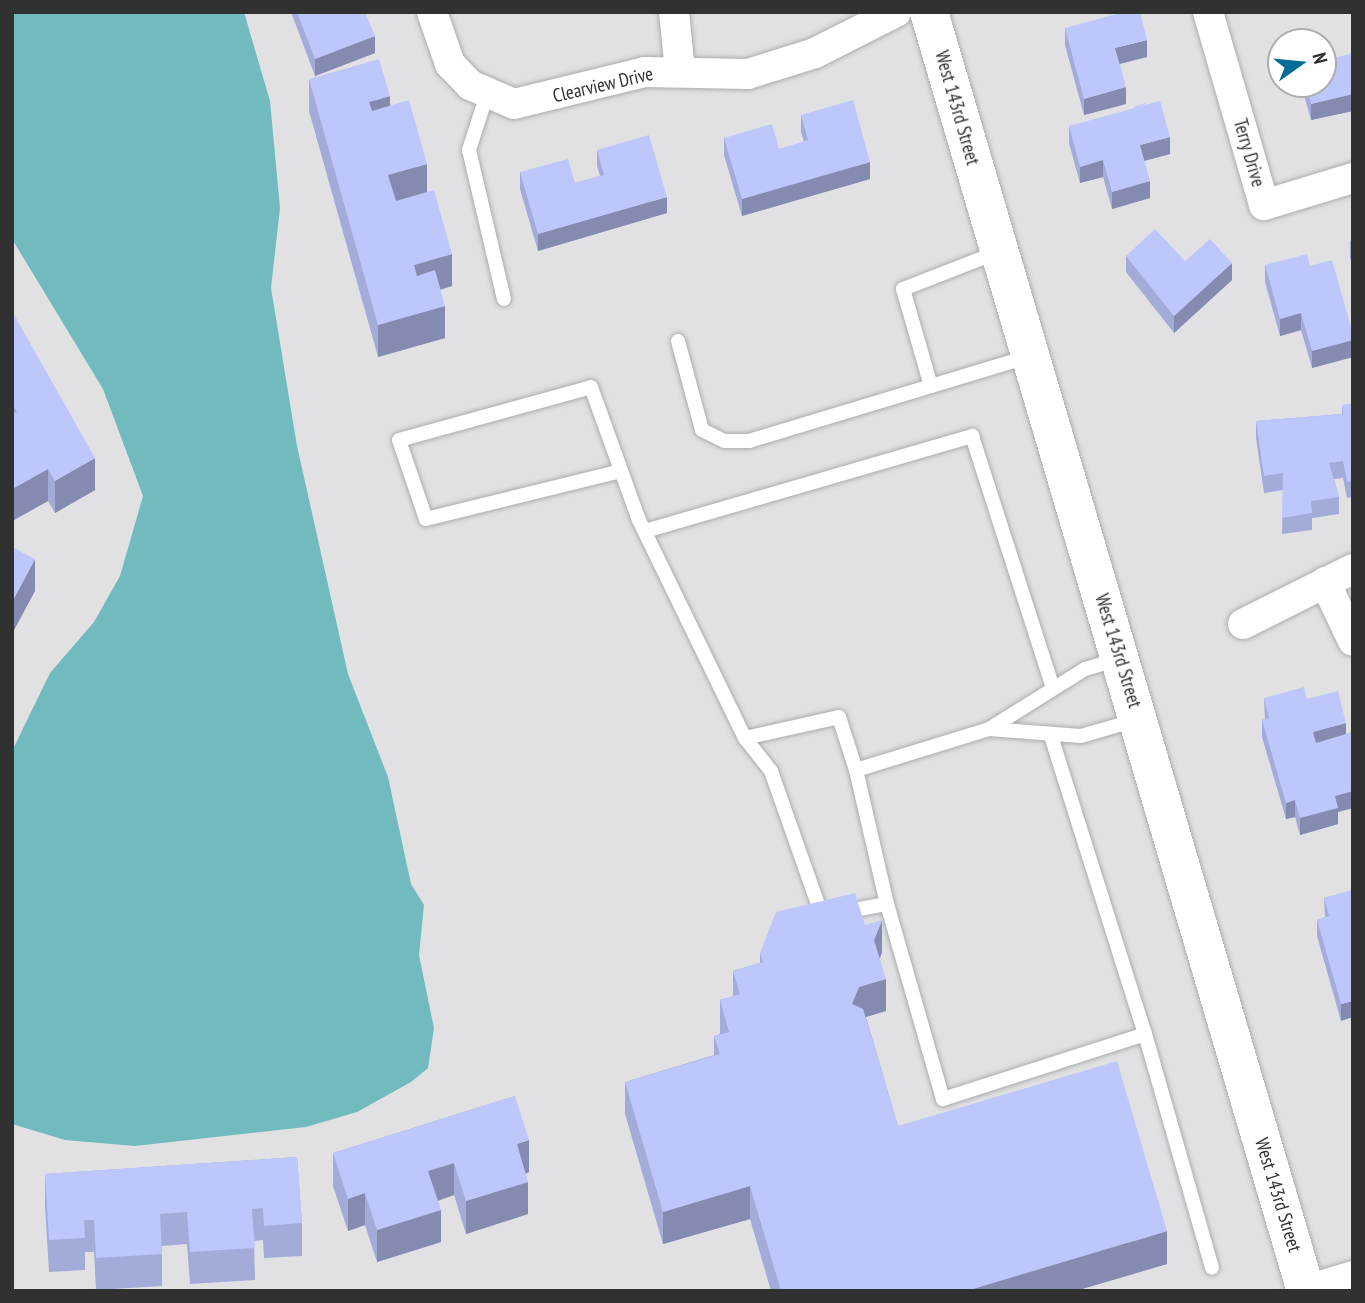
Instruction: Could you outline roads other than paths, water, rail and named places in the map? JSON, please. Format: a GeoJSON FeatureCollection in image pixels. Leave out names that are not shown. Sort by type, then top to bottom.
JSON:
{"type":"FeatureCollection","features":[{"type":"Feature","properties":{"kind":"main road","name":"West 143rd Street"},"geometry":{"type":"LineString","coordinates":[[929,12],[1305,1291]]}},
{"type":"Feature","properties":{"kind":"street","name":"Clearview Drive"},"geometry":{"type":"LineString","coordinates":[[432,12],[450,64],[487,94],[533,102],[645,72],[748,74],[816,53],[896,12]]}},
{"type":"Feature","properties":{"kind":"street"},"geometry":{"type":"LineString","coordinates":[[674,12],[680,71]]}},
{"type":"Feature","properties":{"kind":"street","name":"Terry Drive"},"geometry":{"type":"LineString","coordinates":[[1208,12],[1264,205],[1353,178]]}},
{"type":"Feature","properties":{"kind":"street"},"geometry":{"type":"LineString","coordinates":[[1243,624],[1353,569]]}},
{"type":"Feature","properties":{"kind":"street"},"geometry":{"type":"LineString","coordinates":[[1325,582],[1353,641]]}},
{"type":"Feature","properties":{"kind":"street"},"geometry":{"type":"LineString","coordinates":[[1305,1291],[1353,1276]]}},
{"type":"Feature","properties":{"kind":"lane"},"geometry":{"type":"LineString","coordinates":[[487,94],[469,150],[504,299]]}},
{"type":"Feature","properties":{"kind":"lane"},"geometry":{"type":"LineString","coordinates":[[931,386],[903,289],[1000,252]]}},
{"type":"Feature","properties":{"kind":"lane"},"geometry":{"type":"LineString","coordinates":[[678,341],[702,430],[725,441],[749,441],[1031,356]]}},
{"type":"Feature","properties":{"kind":"lane"},"geometry":{"type":"LineString","coordinates":[[621,471],[426,519],[399,440],[591,387],[645,531],[745,738],[771,771],[822,916],[887,904]]}},
{"type":"Feature","properties":{"kind":"lane"},"geometry":{"type":"LineString","coordinates":[[645,531],[972,436],[1053,688]]}},
{"type":"Feature","properties":{"kind":"lane"},"geometry":{"type":"LineString","coordinates":[[856,770],[989,729],[1053,688],[1119,659]]}},
{"type":"Feature","properties":{"kind":"lane"},"geometry":{"type":"LineString","coordinates":[[745,738],[839,717],[856,770],[887,904],[943,1099],[1145,1034]]}},
{"type":"Feature","properties":{"kind":"lane"},"geometry":{"type":"LineString","coordinates":[[989,729],[1051,736],[1081,736],[1138,719]]}},
{"type":"Feature","properties":{"kind":"lane"},"geometry":{"type":"LineString","coordinates":[[1051,736],[1145,1034],[1212,1268]]}},
{"type":"Feature","properties":{"kind":"water"},"geometry":{"type":"Polygon","coordinates":[[[12,12],[244,12],[270,101],[280,208],[271,288],[297,446],[348,674],[388,777],[411,884],[424,905],[419,955],[434,1028],[428,1068],[411,1082],[357,1112],[306,1127],[135,1146],[65,1140],[12,1124],[12,751],[50,673],[94,622],[120,576],[143,496],[103,389],[12,239],[12,12]]]}}]}
